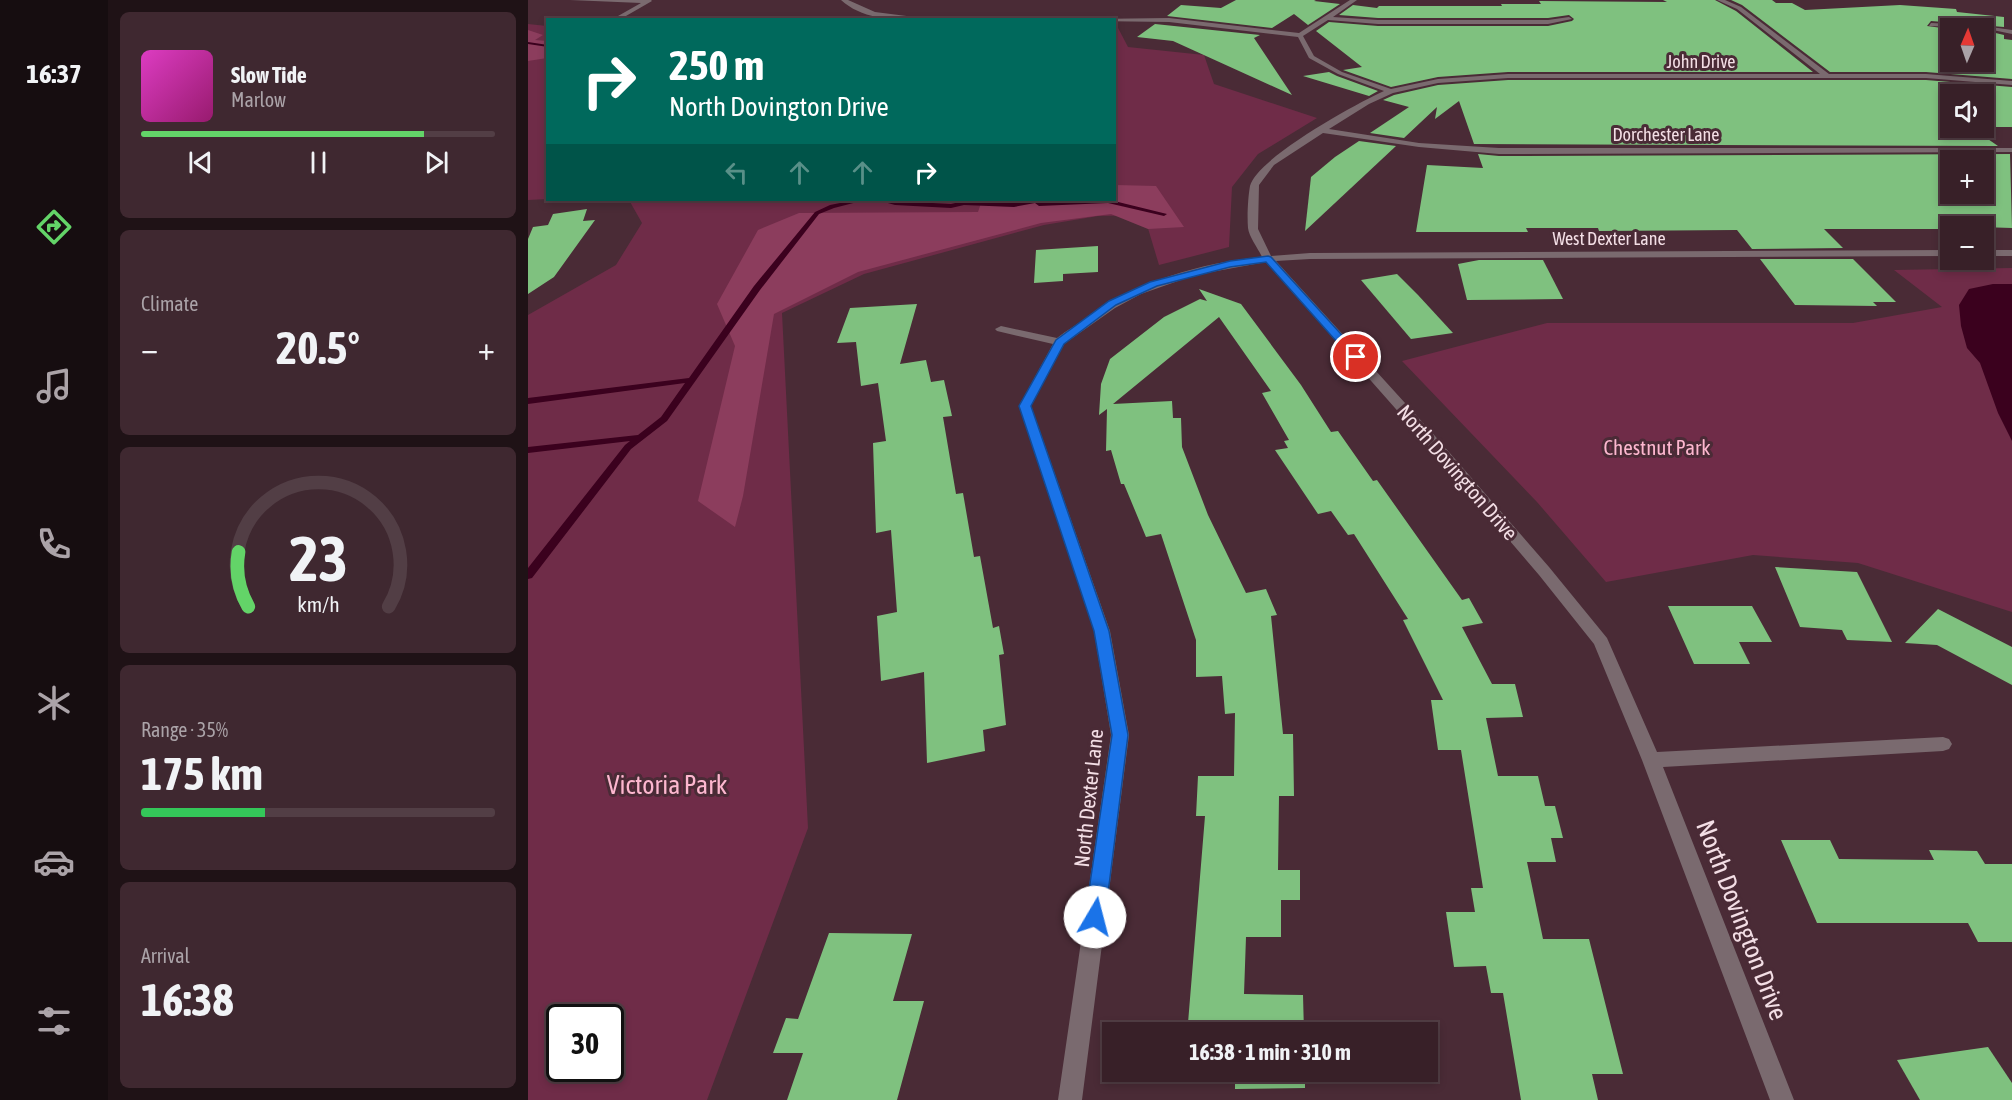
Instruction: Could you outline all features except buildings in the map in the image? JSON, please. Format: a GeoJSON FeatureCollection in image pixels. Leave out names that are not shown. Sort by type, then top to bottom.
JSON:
{"type":"FeatureCollection","features":[{"type":"Feature","properties":{"kind":"street"},"geometry":{"type":"LineString","coordinates":[[573,0],[650,1]]}},
{"type":"Feature","properties":{"kind":"street"},"geometry":{"type":"LineString","coordinates":[[844,0],[869,12],[905,18]]}},
{"type":"Feature","properties":{"kind":"street"},"geometry":{"type":"LineString","coordinates":[[1116,19],[1153,19],[1300,36],[1354,0]]}},
{"type":"Feature","properties":{"kind":"street"},"geometry":{"type":"LineString","coordinates":[[1720,0],[1739,8],[1827,76]]}},
{"type":"Feature","properties":{"kind":"street"},"geometry":{"type":"LineString","coordinates":[[618,18],[650,1]]}},
{"type":"Feature","properties":{"kind":"street"},"geometry":{"type":"LineString","coordinates":[[1327,18],[1396,22],[1548,22],[1569,19]]}},
{"type":"Feature","properties":{"kind":"street"},"geometry":{"type":"LineString","coordinates":[[1931,25],[1977,27],[2012,32]]}},
{"type":"Feature","properties":{"kind":"street"},"geometry":{"type":"LineString","coordinates":[[1300,36],[1311,57],[1340,73],[1391,91]]}},
{"type":"Feature","properties":{"kind":"street","name":"John Drive"},"geometry":{"type":"LineString","coordinates":[[1391,91],[1438,81],[1508,76],[1939,76],[2012,83]]}},
{"type":"Feature","properties":{"kind":"street","name":"North Dovington Drive"},"geometry":{"type":"LineString","coordinates":[[1391,91],[1366,102],[1271,163],[1255,185],[1253,230],[1259,246],[1268,259],[1544,571],[1601,642],[1651,760],[1782,1100]]}},
{"type":"Feature","properties":{"kind":"street","name":"Dorchester Lane"},"geometry":{"type":"LineString","coordinates":[[1322,130],[1419,145],[1499,151],[2012,150]]}},
{"type":"Feature","properties":{"kind":"street","name":"West Dexter Lane"},"geometry":{"type":"LineString","coordinates":[[1268,259],[1322,256],[1940,253]]}},
{"type":"Feature","properties":{"kind":"street"},"geometry":{"type":"LineString","coordinates":[[1994,253],[2012,253]]}},
{"type":"Feature","properties":{"kind":"street","name":"North Dexter Lane"},"geometry":{"type":"LineString","coordinates":[[1070,1100],[1120,735],[1102,631],[1025,406],[1060,342],[1112,303],[1133,292],[1213,267],[1268,259]]}},
{"type":"Feature","properties":{"kind":"street"},"geometry":{"type":"LineString","coordinates":[[1001,329],[1060,342]]}},
{"type":"Feature","properties":{"kind":"street"},"geometry":{"type":"LineString","coordinates":[[1651,760],[1943,744]]}},
{"type":"Feature","properties":{"kind":"green space"},"geometry":{"type":"Polygon","coordinates":[[[528,24],[546,26],[546,199],[528,200],[528,24]]]}},
{"type":"Feature","properties":{"kind":"green space","name":"Victoria Park"},"geometry":{"type":"Polygon","coordinates":[[[1116,26],[1128,47],[1204,55],[1214,84],[1317,118],[1258,154],[1232,187],[1229,247],[1159,265],[1144,215],[1098,216],[1044,225],[864,274],[782,313],[808,828],[707,1100],[528,1100],[528,315],[616,265],[642,223],[630,201],[1116,201],[1116,26]]]}},
{"type":"Feature","properties":{"kind":"green space","name":"Chestnut Park"},"geometry":{"type":"Polygon","coordinates":[[[2012,268],[2012,612],[1858,563],[1753,555],[1606,582],[1537,502],[1402,361],[1547,323],[1853,323],[1942,307],[1894,270],[2012,268]]]}},
{"type":"Feature","properties":{"kind":"shaded area"},"geometry":{"type":"Polygon","coordinates":[[[528,30],[543,35],[535,40],[546,41],[546,58],[528,61],[528,30]]]}},
{"type":"Feature","properties":{"kind":"shaded area"},"geometry":{"type":"Polygon","coordinates":[[[1116,185],[1156,186],[1184,227],[1148,229],[1111,214],[1041,223],[858,272],[774,314],[743,496],[735,527],[698,501],[735,346],[717,304],[758,230],[799,213],[978,212],[982,201],[1116,201],[1116,185]]]}},
{"type":"Feature","properties":{"kind":"shaded area"},"geometry":{"type":"Polygon","coordinates":[[[1993,284],[2012,284],[2012,441],[1998,413],[1980,363],[1967,348],[1961,326],[1959,305],[1969,289],[1993,284]]]}},
{"type":"Feature","properties":{"kind":"waterway"},"geometry":{"type":"LineString","coordinates":[[528,43],[546,46]]}},
{"type":"Feature","properties":{"kind":"waterway"},"geometry":{"type":"LineString","coordinates":[[641,437],[664,419],[757,288],[817,213],[832,206],[857,201]]}},
{"type":"Feature","properties":{"kind":"waterway"},"geometry":{"type":"LineString","coordinates":[[885,201],[951,206],[964,203],[1014,205],[1036,201]]}},
{"type":"Feature","properties":{"kind":"waterway"},"geometry":{"type":"LineString","coordinates":[[1036,201],[1039,204],[1108,201]]}},
{"type":"Feature","properties":{"kind":"waterway"},"geometry":{"type":"LineString","coordinates":[[1108,201],[1164,214]]}},
{"type":"Feature","properties":{"kind":"waterway"},"geometry":{"type":"LineString","coordinates":[[528,401],[691,380]]}},
{"type":"Feature","properties":{"kind":"waterway"},"geometry":{"type":"LineString","coordinates":[[528,450],[641,437]]}},
{"type":"Feature","properties":{"kind":"waterway"},"geometry":{"type":"LineString","coordinates":[[528,575],[628,447],[641,437]]}},
{"type":"Feature","properties":{"kind":"route"},"geometry":{"type":"LineString","coordinates":[[1095,917],[1120,735],[1102,631],[1025,406],[1060,342],[1112,303],[1154,284],[1230,264],[1268,259],[1356,357]]}}]}
